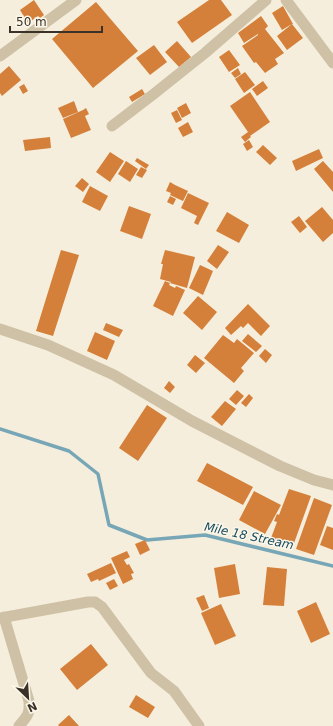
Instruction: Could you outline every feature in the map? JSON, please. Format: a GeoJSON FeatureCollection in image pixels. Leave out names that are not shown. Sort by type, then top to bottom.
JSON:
{"type":"FeatureCollection","features":[{"type":"Feature","properties":{"kind":"street"},"geometry":{"type":"LineString","coordinates":[[0,56],[76,0]]}},
{"type":"Feature","properties":{"kind":"street"},"geometry":{"type":"LineString","coordinates":[[112,126],[206,53],[266,0]]}},
{"type":"Feature","properties":{"kind":"street"},"geometry":{"type":"LineString","coordinates":[[286,0],[333,63]]}},
{"type":"Feature","properties":{"kind":"street"},"geometry":{"type":"LineString","coordinates":[[0,329],[48,345],[114,375],[192,421],[280,466],[314,480],[333,485]]}},
{"type":"Feature","properties":{"kind":"street"},"geometry":{"type":"LineString","coordinates":[[19,726],[28,715],[29,701],[2,617],[88,602],[95,602],[102,607],[151,673],[174,691],[199,726]]}},
{"type":"Feature","properties":{"kind":"building"},"geometry":{"type":"Polygon","coordinates":[[[34,0],[44,15],[40,18],[38,16],[28,23],[20,10],[34,0]]]}},
{"type":"Feature","properties":{"kind":"building"},"geometry":{"type":"Polygon","coordinates":[[[209,0],[221,0],[232,15],[192,43],[177,22],[209,0]]]}},
{"type":"Feature","properties":{"kind":"building"},"geometry":{"type":"Polygon","coordinates":[[[96,2],[138,51],[93,88],[52,39],[96,2]]]}},
{"type":"Feature","properties":{"kind":"building"},"geometry":{"type":"Polygon","coordinates":[[[283,6],[293,24],[282,30],[272,13],[283,6]]]}},
{"type":"Feature","properties":{"kind":"building"},"geometry":{"type":"Polygon","coordinates":[[[261,16],[268,26],[265,29],[284,53],[275,59],[278,64],[265,73],[256,62],[254,63],[242,46],[258,34],[244,43],[238,33],[261,16]]]}},
{"type":"Feature","properties":{"kind":"building"},"geometry":{"type":"Polygon","coordinates":[[[292,24],[303,38],[287,50],[277,36],[292,24]]]}},
{"type":"Feature","properties":{"kind":"building"},"geometry":{"type":"Polygon","coordinates":[[[177,41],[191,57],[179,67],[165,52],[177,41]]]}},
{"type":"Feature","properties":{"kind":"building"},"geometry":{"type":"Polygon","coordinates":[[[154,45],[167,62],[150,75],[136,58],[154,45]]]}},
{"type":"Feature","properties":{"kind":"building"},"geometry":{"type":"Polygon","coordinates":[[[229,50],[240,65],[229,72],[219,57],[229,50]]]}},
{"type":"Feature","properties":{"kind":"building"},"geometry":{"type":"Polygon","coordinates":[[[9,66],[21,80],[2,96],[0,93],[0,74],[9,66]]]}},
{"type":"Feature","properties":{"kind":"building"},"geometry":{"type":"Polygon","coordinates":[[[238,68],[241,74],[235,78],[231,73],[238,68]]]}},
{"type":"Feature","properties":{"kind":"building"},"geometry":{"type":"Polygon","coordinates":[[[245,72],[255,85],[244,93],[235,79],[245,72]]]}},
{"type":"Feature","properties":{"kind":"building"},"geometry":{"type":"Polygon","coordinates":[[[263,81],[268,88],[257,96],[252,89],[263,81]]]}},
{"type":"Feature","properties":{"kind":"building"},"geometry":{"type":"Polygon","coordinates":[[[24,84],[28,91],[23,94],[19,87],[24,84]]]}},
{"type":"Feature","properties":{"kind":"building"},"geometry":{"type":"Polygon","coordinates":[[[142,89],[145,94],[132,102],[129,97],[142,89]]]}},
{"type":"Feature","properties":{"kind":"building"},"geometry":{"type":"Polygon","coordinates":[[[250,92],[270,122],[250,136],[251,137],[245,142],[241,137],[248,132],[230,106],[250,92]]]}},
{"type":"Feature","properties":{"kind":"building"},"geometry":{"type":"Polygon","coordinates":[[[74,101],[78,112],[63,118],[58,108],[74,101]]]}},
{"type":"Feature","properties":{"kind":"building"},"geometry":{"type":"Polygon","coordinates":[[[186,103],[191,113],[182,118],[177,108],[186,103]]]}},
{"type":"Feature","properties":{"kind":"building"},"geometry":{"type":"Polygon","coordinates":[[[86,108],[89,114],[85,116],[91,130],[71,138],[63,119],[86,108]]]}},
{"type":"Feature","properties":{"kind":"building"},"geometry":{"type":"Polygon","coordinates":[[[177,110],[182,120],[176,123],[171,113],[177,110]]]}},
{"type":"Feature","properties":{"kind":"building"},"geometry":{"type":"Polygon","coordinates":[[[188,122],[193,132],[183,137],[178,128],[188,122]]]}},
{"type":"Feature","properties":{"kind":"building"},"geometry":{"type":"Polygon","coordinates":[[[50,137],[51,148],[25,151],[23,140],[50,137]]]}},
{"type":"Feature","properties":{"kind":"building"},"geometry":{"type":"Polygon","coordinates":[[[249,140],[253,147],[247,151],[243,144],[249,140]]]}},
{"type":"Feature","properties":{"kind":"building"},"geometry":{"type":"Polygon","coordinates":[[[263,145],[277,158],[270,165],[256,152],[263,145]]]}},
{"type":"Feature","properties":{"kind":"building"},"geometry":{"type":"Polygon","coordinates":[[[319,149],[323,158],[296,171],[292,161],[319,149]]]}},
{"type":"Feature","properties":{"kind":"building"},"geometry":{"type":"Polygon","coordinates":[[[110,152],[124,161],[110,182],[96,172],[110,152]]]}},
{"type":"Feature","properties":{"kind":"building"},"geometry":{"type":"Polygon","coordinates":[[[137,158],[149,165],[146,169],[135,161],[137,158]]]}},
{"type":"Feature","properties":{"kind":"building"},"geometry":{"type":"Polygon","coordinates":[[[126,161],[138,169],[130,182],[118,174],[126,161]]]}},
{"type":"Feature","properties":{"kind":"building"},"geometry":{"type":"Polygon","coordinates":[[[323,161],[333,172],[333,192],[314,169],[323,161]]]}},
{"type":"Feature","properties":{"kind":"building"},"geometry":{"type":"Polygon","coordinates":[[[141,167],[147,170],[142,178],[136,175],[141,167]]]}},
{"type":"Feature","properties":{"kind":"building"},"geometry":{"type":"Polygon","coordinates":[[[82,178],[89,184],[83,192],[75,186],[82,178]]]}},
{"type":"Feature","properties":{"kind":"building"},"geometry":{"type":"Polygon","coordinates":[[[170,182],[175,185],[171,193],[166,191],[170,182]]]}},
{"type":"Feature","properties":{"kind":"building"},"geometry":{"type":"Polygon","coordinates":[[[175,185],[188,191],[183,201],[170,195],[175,185]]]}},
{"type":"Feature","properties":{"kind":"building"},"geometry":{"type":"Polygon","coordinates":[[[90,186],[108,196],[100,211],[82,202],[90,186]]]}},
{"type":"Feature","properties":{"kind":"building"},"geometry":{"type":"Polygon","coordinates":[[[188,193],[209,203],[198,225],[194,223],[197,216],[181,208],[188,193]]]}},
{"type":"Feature","properties":{"kind":"building"},"geometry":{"type":"Polygon","coordinates":[[[170,196],[176,199],[173,205],[167,202],[170,196]]]}},
{"type":"Feature","properties":{"kind":"building"},"geometry":{"type":"Polygon","coordinates":[[[129,206],[151,214],[142,239],[120,231],[129,206]]]}},
{"type":"Feature","properties":{"kind":"building"},"geometry":{"type":"Polygon","coordinates":[[[322,207],[333,220],[333,233],[323,242],[305,221],[322,207]]]}},
{"type":"Feature","properties":{"kind":"building"},"geometry":{"type":"Polygon","coordinates":[[[227,212],[249,225],[239,243],[216,231],[227,212]]]}},
{"type":"Feature","properties":{"kind":"building"},"geometry":{"type":"Polygon","coordinates":[[[299,216],[307,227],[300,233],[291,222],[299,216]]]}},
{"type":"Feature","properties":{"kind":"building"},"geometry":{"type":"Polygon","coordinates":[[[218,245],[229,252],[217,269],[207,261],[218,245]]]}},
{"type":"Feature","properties":{"kind":"building"},"geometry":{"type":"Polygon","coordinates":[[[61,250],[79,255],[53,336],[36,331],[61,250]]]}},
{"type":"Feature","properties":{"kind":"building"},"geometry":{"type":"Polygon","coordinates":[[[165,250],[195,257],[187,288],[160,279],[163,264],[161,264],[165,250]]]}},
{"type":"Feature","properties":{"kind":"building"},"geometry":{"type":"Polygon","coordinates":[[[200,265],[213,271],[203,295],[189,288],[200,265]]]}},
{"type":"Feature","properties":{"kind":"building"},"geometry":{"type":"Polygon","coordinates":[[[165,281],[170,283],[169,285],[175,288],[176,286],[185,290],[173,316],[153,306],[165,281]]]}},
{"type":"Feature","properties":{"kind":"building"},"geometry":{"type":"Polygon","coordinates":[[[198,296],[217,312],[202,330],[183,313],[198,296]]]}},
{"type":"Feature","properties":{"kind":"building"},"geometry":{"type":"Polygon","coordinates":[[[248,304],[270,326],[261,336],[248,323],[243,328],[241,326],[231,335],[225,328],[248,304]]]}},
{"type":"Feature","properties":{"kind":"building"},"geometry":{"type":"Polygon","coordinates":[[[106,323],[123,330],[119,337],[103,330],[106,323]]]}},
{"type":"Feature","properties":{"kind":"building"},"geometry":{"type":"Polygon","coordinates":[[[95,332],[115,341],[107,360],[87,351],[95,332]]]}},
{"type":"Feature","properties":{"kind":"building"},"geometry":{"type":"Polygon","coordinates":[[[248,334],[262,346],[256,352],[242,341],[248,334]]]}},
{"type":"Feature","properties":{"kind":"building"},"geometry":{"type":"Polygon","coordinates":[[[223,335],[234,343],[237,339],[254,353],[241,368],[244,371],[234,383],[204,358],[223,335]]]}},
{"type":"Feature","properties":{"kind":"building"},"geometry":{"type":"Polygon","coordinates":[[[265,349],[272,355],[266,363],[259,356],[265,349]]]}},
{"type":"Feature","properties":{"kind":"building"},"geometry":{"type":"Polygon","coordinates":[[[195,355],[205,363],[196,373],[187,365],[195,355]]]}},
{"type":"Feature","properties":{"kind":"building"},"geometry":{"type":"Polygon","coordinates":[[[169,381],[175,387],[170,393],[164,388],[169,381]]]}},
{"type":"Feature","properties":{"kind":"building"},"geometry":{"type":"Polygon","coordinates":[[[237,390],[244,396],[236,405],[229,399],[237,390]]]}},
{"type":"Feature","properties":{"kind":"building"},"geometry":{"type":"Polygon","coordinates":[[[249,394],[253,398],[246,407],[241,403],[249,394]]]}},
{"type":"Feature","properties":{"kind":"building"},"geometry":{"type":"Polygon","coordinates":[[[225,401],[236,409],[222,426],[211,417],[225,401]]]}},
{"type":"Feature","properties":{"kind":"building"},"geometry":{"type":"Polygon","coordinates":[[[147,405],[167,418],[138,461],[119,448],[147,405]]]}},
{"type":"Feature","properties":{"kind":"building"},"geometry":{"type":"Polygon","coordinates":[[[207,463],[253,487],[243,505],[197,481],[207,463]]]}},
{"type":"Feature","properties":{"kind":"building"},"geometry":{"type":"Polygon","coordinates":[[[289,489],[311,496],[293,546],[271,538],[277,522],[274,521],[277,514],[279,515],[289,489]]]}},
{"type":"Feature","properties":{"kind":"building"},"geometry":{"type":"Polygon","coordinates":[[[254,491],[281,505],[265,534],[239,520],[254,491]]]}},
{"type":"Feature","properties":{"kind":"building"},"geometry":{"type":"Polygon","coordinates":[[[314,498],[332,505],[314,555],[296,549],[314,498]]]}},
{"type":"Feature","properties":{"kind":"building"},"geometry":{"type":"Polygon","coordinates":[[[327,526],[333,528],[333,550],[320,545],[327,526]]]}},
{"type":"Feature","properties":{"kind":"building"},"geometry":{"type":"Polygon","coordinates":[[[145,540],[150,550],[140,555],[135,544],[145,540]]]}},
{"type":"Feature","properties":{"kind":"building"},"geometry":{"type":"Polygon","coordinates":[[[127,551],[130,557],[124,560],[127,565],[129,564],[134,573],[131,574],[133,579],[123,584],[111,558],[127,551]]]}},
{"type":"Feature","properties":{"kind":"building"},"geometry":{"type":"Polygon","coordinates":[[[111,563],[116,573],[99,581],[98,579],[91,582],[87,574],[111,563]]]}},
{"type":"Feature","properties":{"kind":"building"},"geometry":{"type":"Polygon","coordinates":[[[235,564],[240,594],[219,598],[214,568],[235,564]]]}},
{"type":"Feature","properties":{"kind":"building"},"geometry":{"type":"Polygon","coordinates":[[[267,567],[287,569],[284,606],[263,605],[267,567]]]}},
{"type":"Feature","properties":{"kind":"building"},"geometry":{"type":"Polygon","coordinates":[[[114,579],[118,586],[110,590],[106,583],[114,579]]]}},
{"type":"Feature","properties":{"kind":"building"},"geometry":{"type":"Polygon","coordinates":[[[204,595],[209,608],[202,611],[196,598],[204,595]]]}},
{"type":"Feature","properties":{"kind":"building"},"geometry":{"type":"Polygon","coordinates":[[[316,602],[330,634],[311,643],[297,611],[316,602]]]}},
{"type":"Feature","properties":{"kind":"building"},"geometry":{"type":"Polygon","coordinates":[[[221,604],[236,636],[215,645],[201,613],[221,604]]]}},
{"type":"Feature","properties":{"kind":"building"},"geometry":{"type":"Polygon","coordinates":[[[91,644],[108,665],[77,690],[60,669],[91,644]]]}},
{"type":"Feature","properties":{"kind":"building"},"geometry":{"type":"Polygon","coordinates":[[[136,695],[155,707],[148,718],[129,707],[136,695]]]}},
{"type":"Feature","properties":{"kind":"building"},"geometry":{"type":"Polygon","coordinates":[[[69,715],[79,726],[58,725],[69,715]]]}},
{"type":"Feature","properties":{"kind":"waterway","name":"Mile 18 Stream"},"geometry":{"type":"LineString","coordinates":[[0,429],[69,451],[98,474],[109,525],[147,540],[205,535],[333,566]]}}]}
